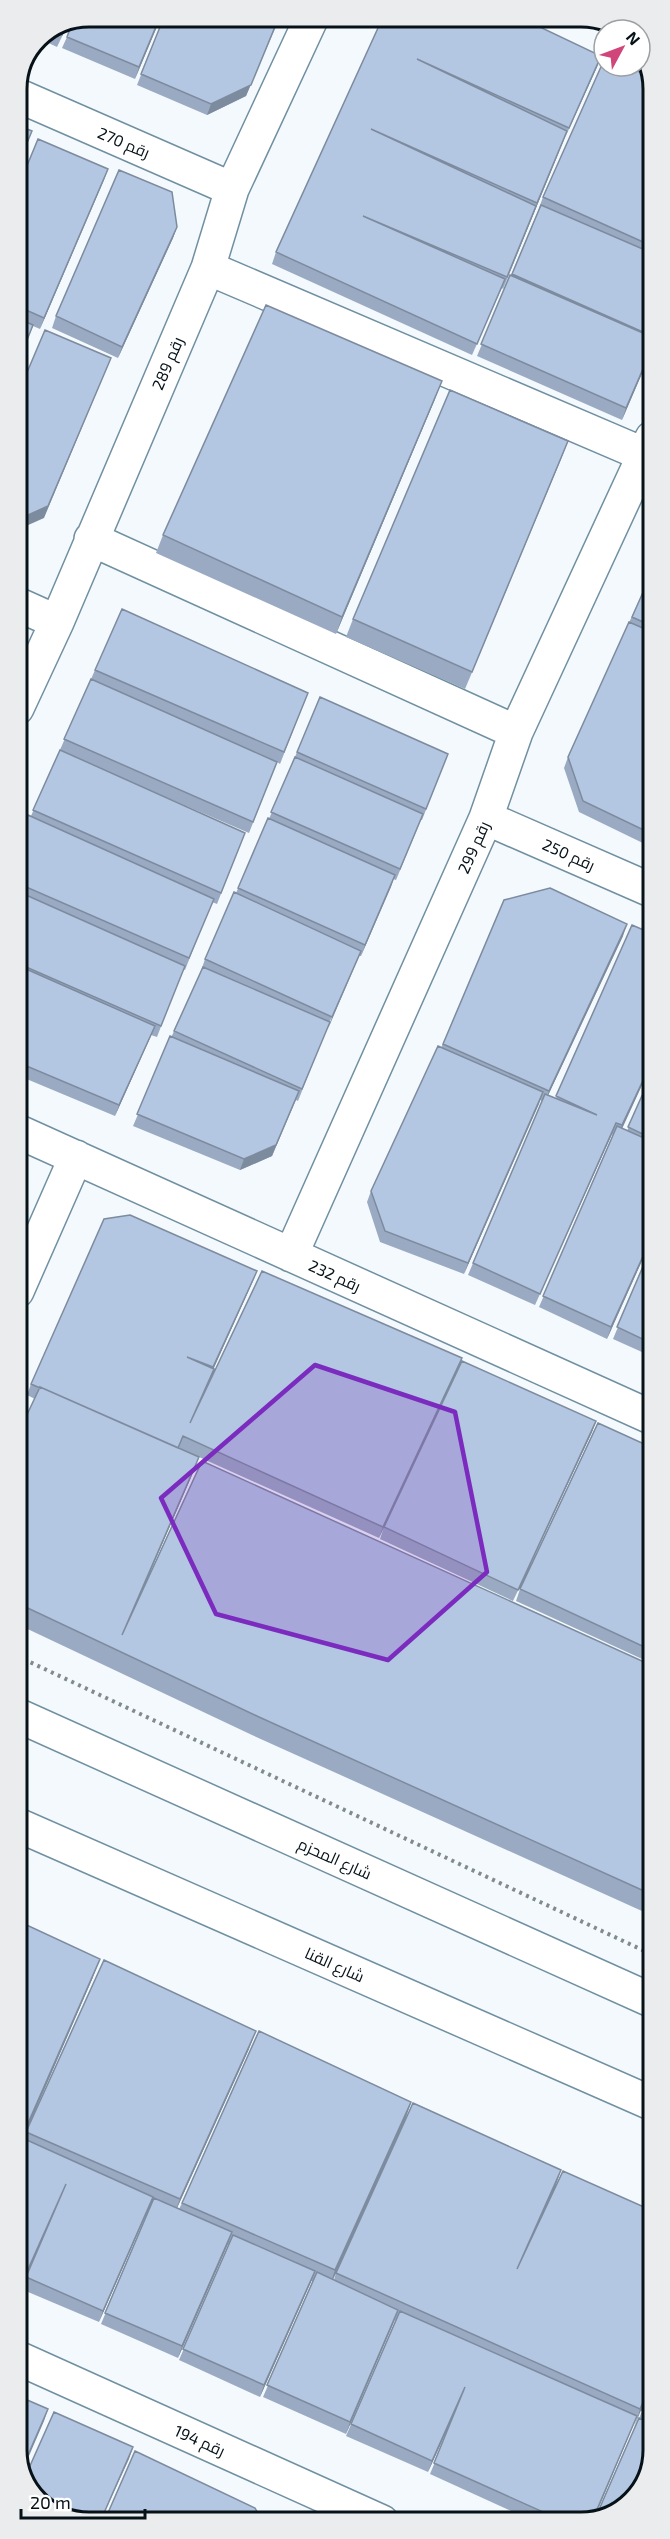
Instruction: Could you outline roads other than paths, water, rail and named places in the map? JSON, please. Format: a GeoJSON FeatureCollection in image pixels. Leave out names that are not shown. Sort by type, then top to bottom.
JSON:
{"type":"FeatureCollection","features":[{"type":"Feature","properties":{"kind":"street","name":"رقم 289"},"geometry":{"type":"LineString","coordinates":[[27,686],[57,622],[208,268],[232,189],[307,27]]}},
{"type":"Feature","properties":{"kind":"street","name":"رقم 270"},"geometry":{"type":"LineString","coordinates":[[27,100],[232,189]]}},
{"type":"Feature","properties":{"kind":"street"},"geometry":{"type":"LineString","coordinates":[[208,268],[643,444]]}},
{"type":"Feature","properties":{"kind":"street","name":"رقم 299"},"geometry":{"type":"LineString","coordinates":[[291,1255],[486,818],[516,732],[643,457]]}},
{"type":"Feature","properties":{"kind":"street"},"geometry":{"type":"LineString","coordinates":[[91,539],[516,732]]}},
{"type":"Feature","properties":{"kind":"street"},"geometry":{"type":"LineString","coordinates":[[27,608],[57,622]]}},
{"type":"Feature","properties":{"kind":"street","name":"رقم 250"},"geometry":{"type":"LineString","coordinates":[[486,818],[643,887]]}},
{"type":"Feature","properties":{"kind":"street","name":"رقم 232"},"geometry":{"type":"LineString","coordinates":[[27,1135],[643,1413]]}},
{"type":"Feature","properties":{"kind":"street"},"geometry":{"type":"LineString","coordinates":[[27,1268],[76,1157]]}},
{"type":"Feature","properties":{"kind":"street","name":"شارع المحزم"},"geometry":{"type":"LineString","coordinates":[[27,1719],[643,1996]]}},
{"type":"Feature","properties":{"kind":"street","name":"شارع القنا"},"geometry":{"type":"LineString","coordinates":[[27,1829],[643,2100]]}},
{"type":"Feature","properties":{"kind":"street","name":"رقم 194"},"geometry":{"type":"LineString","coordinates":[[27,2362],[328,2511]]}}]}
